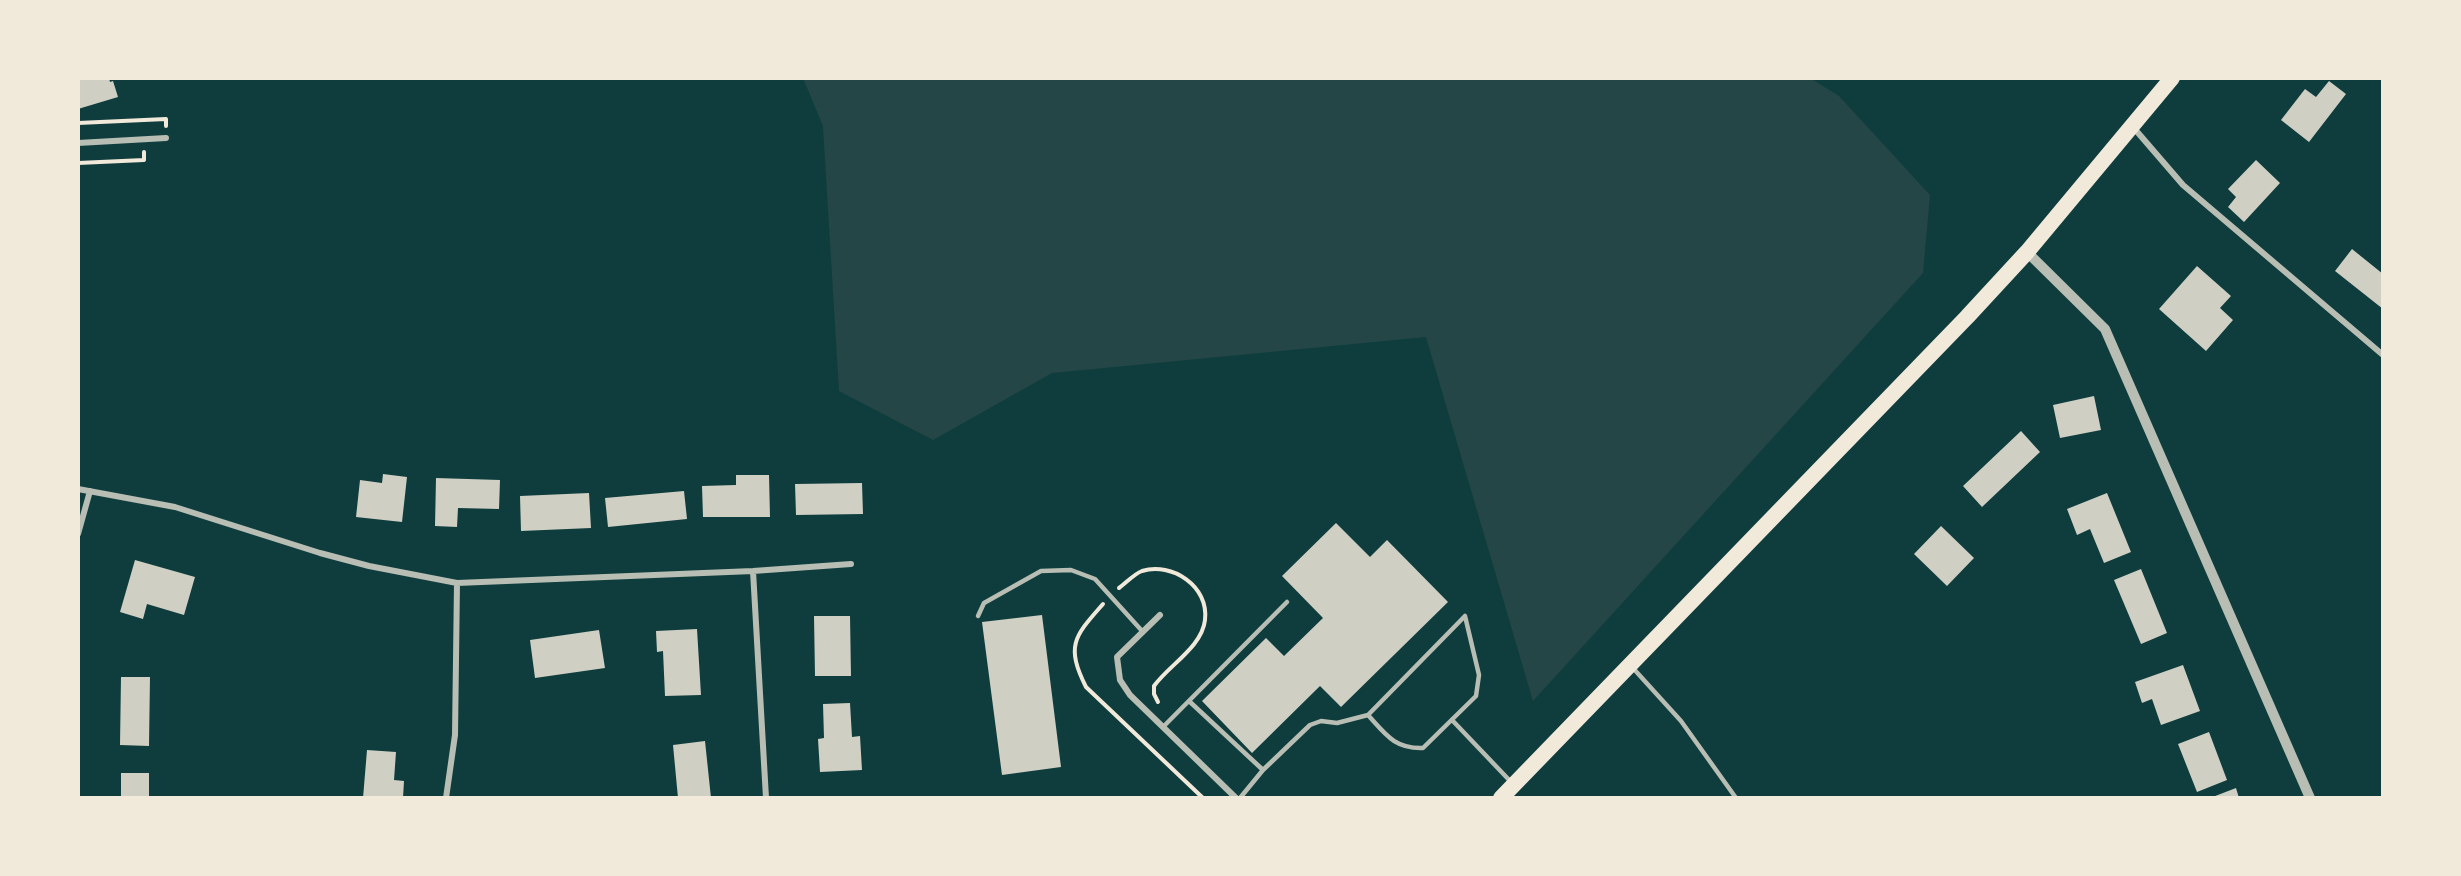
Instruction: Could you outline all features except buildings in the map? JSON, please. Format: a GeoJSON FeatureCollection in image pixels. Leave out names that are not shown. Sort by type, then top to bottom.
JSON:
{"type":"FeatureCollection","features":[{"type":"Feature","properties":{"kind":"highway"},"geometry":{"type":"LineString","coordinates":[[1501,798],[1967,317],[2027,252],[2172,78]]}},
{"type":"Feature","properties":{"kind":"street"},"geometry":{"type":"LineString","coordinates":[[2132,126],[2183,185],[2383,356]]}},
{"type":"Feature","properties":{"kind":"street"},"geometry":{"type":"LineString","coordinates":[[78,143],[166,138]]}},
{"type":"Feature","properties":{"kind":"street"},"geometry":{"type":"LineString","coordinates":[[2027,252],[2105,329],[2310,798]]}},
{"type":"Feature","properties":{"kind":"street"},"geometry":{"type":"LineString","coordinates":[[78,489],[183,509],[369,567],[457,583],[753,571],[851,564]]}},
{"type":"Feature","properties":{"kind":"street"},"geometry":{"type":"LineString","coordinates":[[78,534],[90,491]]}},
{"type":"Feature","properties":{"kind":"street"},"geometry":{"type":"LineString","coordinates":[[753,571],[766,798]]}},
{"type":"Feature","properties":{"kind":"street"},"geometry":{"type":"LineString","coordinates":[[446,798],[455,735],[457,583]]}},
{"type":"Feature","properties":{"kind":"street"},"geometry":{"type":"LineString","coordinates":[[1160,615],[1117,657],[1120,680],[1130,695],[1238,798]]}},
{"type":"Feature","properties":{"kind":"lane"},"geometry":{"type":"LineString","coordinates":[[978,616],[984,603],[1041,571],[1071,570],[1095,579],[1143,632]]}},
{"type":"Feature","properties":{"kind":"lane"},"geometry":{"type":"LineString","coordinates":[[1163,727],[1287,602]]}},
{"type":"Feature","properties":{"kind":"lane"},"geometry":{"type":"LineString","coordinates":[[1238,798],[1263,770],[1310,725],[1321,721],[1337,723],[1368,715],[1465,616],[1479,675],[1476,696],[1423,748],[1406,748],[1385,734],[1368,715]]}},
{"type":"Feature","properties":{"kind":"lane"},"geometry":{"type":"LineString","coordinates":[[1630,665],[1681,721],[1736,798]]}},
{"type":"Feature","properties":{"kind":"lane"},"geometry":{"type":"LineString","coordinates":[[1189,701],[1263,770]]}},
{"type":"Feature","properties":{"kind":"lane"},"geometry":{"type":"LineString","coordinates":[[1452,720],[1514,785]]}},
{"type":"Feature","properties":{"kind":"path"},"geometry":{"type":"LineString","coordinates":[[78,123],[166,119],[166,138]]}},
{"type":"Feature","properties":{"kind":"path"},"geometry":{"type":"LineString","coordinates":[[78,163],[144,160],[144,140]]}},
{"type":"Feature","properties":{"kind":"path"},"geometry":{"type":"LineString","coordinates":[[1173,717],[1158,704],[1154,686],[1198,638],[1205,620],[1204,604],[1195,587],[1185,578],[1172,570],[1157,568],[1139,572],[1110,596],[1079,632],[1074,648],[1077,668],[1086,687],[1203,798]]}},
{"type":"Feature","properties":{"kind":"shaded area"},"geometry":{"type":"Polygon","coordinates":[[[803,78],[1810,78],[1839,96],[1930,195],[1923,273],[1533,701],[1426,337],[1052,373],[933,440],[839,391],[823,126],[803,78]]]}}]}
